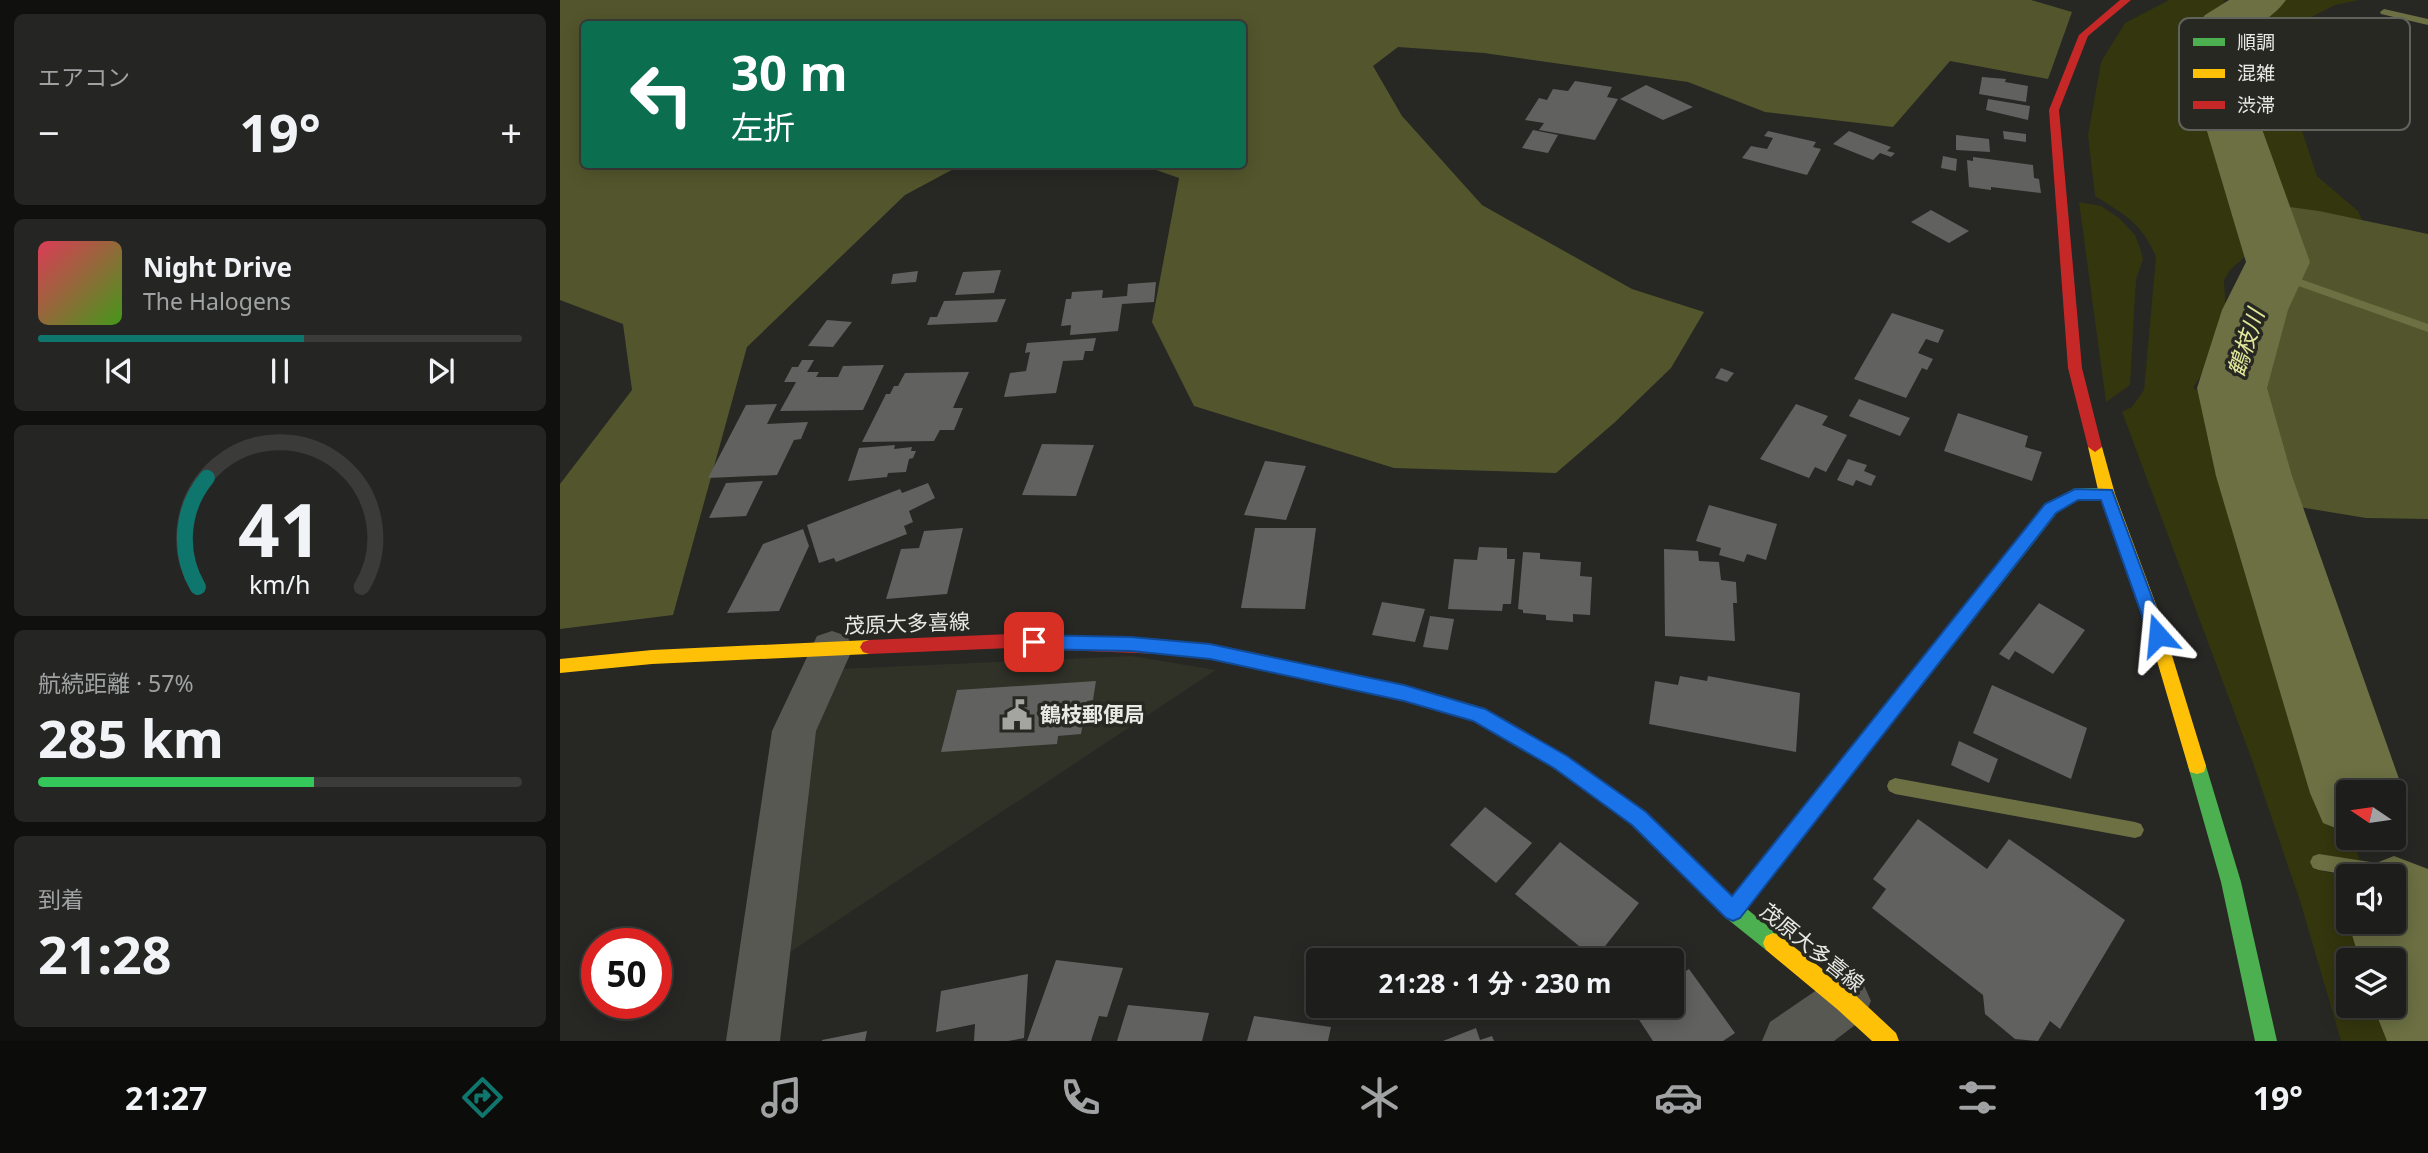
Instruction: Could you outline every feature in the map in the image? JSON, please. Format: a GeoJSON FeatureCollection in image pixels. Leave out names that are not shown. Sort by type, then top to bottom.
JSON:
{"type":"FeatureCollection","features":[{"type":"Feature","properties":{"kind":"main road"},"geometry":{"type":"LineString","coordinates":[[2126,0],[2084,35],[2054,110],[2075,368],[2107,494],[2150,610],[2227,869],[2266,1041]]}},
{"type":"Feature","properties":{"kind":"main road"},"geometry":{"type":"LineString","coordinates":[[1733,911],[2051,509],[2075,494],[2107,494]]}},
{"type":"Feature","properties":{"kind":"main road","name":"茂原大多喜線"},"geometry":{"type":"LineString","coordinates":[[560,666],[652,657],[1010,641],[1131,644],[1210,652],[1404,693],[1478,715],[1560,762],[1639,818],[1733,911],[1845,1001],[1888,1041]]}},
{"type":"Feature","properties":{"kind":"street"},"geometry":{"type":"LineString","coordinates":[[753,1041],[794,730],[832,648]]}},
{"type":"Feature","properties":{"kind":"street"},"geometry":{"type":"LineString","coordinates":[[1788,1041],[1845,1001]]}},
{"type":"Feature","properties":{"kind":"shaded area"},"geometry":{"type":"Polygon","coordinates":[[[2169,0],[2225,0],[2215,18],[2179,18],[2179,130],[2211,130],[2228,149],[2253,239],[2246,256],[2230,270],[2224,280],[2227,333],[2193,388],[2218,402],[2279,630],[2294,640],[2336,782],[2336,850],[2357,850],[2361,864],[2319,855],[2323,871],[2336,874],[2336,934],[2381,934],[2385,948],[2336,948],[2336,1018],[2406,1018],[2413,1041],[2341,1041],[2301,904],[2252,760],[2122,412],[2132,407],[2144,390],[2156,257],[2138,228],[2095,196],[2088,135],[2101,62],[2125,23],[2169,0]]]}},
{"type":"Feature","properties":{"kind":"shaded area"},"geometry":{"type":"Polygon","coordinates":[[[2276,0],[2360,0],[2335,5],[2309,18],[2243,18],[2276,0]]]}},
{"type":"Feature","properties":{"kind":"shaded area"},"geometry":{"type":"Polygon","coordinates":[[[2240,130],[2302,130],[2317,176],[2358,211],[2362,220],[2275,205],[2240,130]]]}},
{"type":"Feature","properties":{"kind":"shaded area"},"geometry":{"type":"Polygon","coordinates":[[[2079,202],[2101,206],[2119,218],[2135,235],[2143,259],[2136,280],[2130,385],[2106,402],[2079,202]]]}},
{"type":"Feature","properties":{"kind":"shaded area"},"geometry":{"type":"Polygon","coordinates":[[[1132,656],[1216,670],[790,952],[805,749],[838,669],[1132,656]]]}},
{"type":"Feature","properties":{"kind":"green space"},"geometry":{"type":"Polygon","coordinates":[[[560,0],[2031,0],[2072,12],[2048,79],[1950,61],[1893,127],[1765,112],[1688,82],[1484,53],[1398,47],[1373,66],[1402,116],[1482,205],[1632,289],[1704,312],[1671,368],[1614,423],[1556,473],[1394,468],[1194,406],[1152,322],[1179,178],[1151,168],[1246,168],[1246,21],[581,21],[581,168],[955,168],[905,195],[747,347],[673,615],[560,629],[560,484],[632,390],[623,324],[560,300],[560,0]]]}},
{"type":"Feature","properties":{"kind":"green space"},"geometry":{"type":"Polygon","coordinates":[[[2275,205],[2319,211],[2428,234],[2428,519],[2366,518],[2275,503],[2244,390],[2255,338],[2285,260],[2283,222],[2275,205]]]}},
{"type":"Feature","properties":{"kind":"building"},"geometry":{"type":"Polygon","coordinates":[[[1982,77],[2006,79],[2005,82],[2028,86],[2026,102],[1979,94],[1982,77]]]}},
{"type":"Feature","properties":{"kind":"building"},"geometry":{"type":"Polygon","coordinates":[[[1575,81],[1612,87],[1607,97],[1618,99],[1595,140],[1539,130],[1544,123],[1525,120],[1539,98],[1547,100],[1553,89],[1568,91],[1575,81]]]}},
{"type":"Feature","properties":{"kind":"building"},"geometry":{"type":"Polygon","coordinates":[[[1646,85],[1693,107],[1663,120],[1620,99],[1646,85]]]}},
{"type":"Feature","properties":{"kind":"building"},"geometry":{"type":"Polygon","coordinates":[[[1988,99],[2030,106],[2028,120],[1986,110],[1988,99]]]}},
{"type":"Feature","properties":{"kind":"building"},"geometry":{"type":"Polygon","coordinates":[[[1533,130],[1558,135],[1548,153],[1522,148],[1533,130]]]}},
{"type":"Feature","properties":{"kind":"building"},"geometry":{"type":"Polygon","coordinates":[[[1768,131],[1816,142],[1813,147],[1821,149],[1807,175],[1742,158],[1751,146],[1767,149],[1773,138],[1764,136],[1768,131]]]}},
{"type":"Feature","properties":{"kind":"building"},"geometry":{"type":"Polygon","coordinates":[[[1849,131],[1891,147],[1887,151],[1895,153],[1891,157],[1880,153],[1873,160],[1833,144],[1849,131]]]}},
{"type":"Feature","properties":{"kind":"building"},"geometry":{"type":"Polygon","coordinates":[[[2003,131],[2026,134],[2026,142],[2004,139],[2003,131]]]}},
{"type":"Feature","properties":{"kind":"building"},"geometry":{"type":"Polygon","coordinates":[[[1956,135],[1989,139],[1990,152],[1956,150],[1956,135]]]}},
{"type":"Feature","properties":{"kind":"building"},"geometry":{"type":"Polygon","coordinates":[[[1943,156],[1957,159],[1956,171],[1941,168],[1943,156]]]}},
{"type":"Feature","properties":{"kind":"building"},"geometry":{"type":"Polygon","coordinates":[[[1973,157],[2033,165],[2034,178],[2039,179],[2041,193],[1969,187],[1967,160],[1973,161],[1973,157]]]}},
{"type":"Feature","properties":{"kind":"building"},"geometry":{"type":"Polygon","coordinates":[[[1931,210],[1969,231],[1949,243],[1911,222],[1931,210]]]}},
{"type":"Feature","properties":{"kind":"building"},"geometry":{"type":"Polygon","coordinates":[[[1001,270],[994,293],[955,295],[963,272],[1001,270]]]}},
{"type":"Feature","properties":{"kind":"building"},"geometry":{"type":"Polygon","coordinates":[[[918,271],[916,282],[891,284],[893,274],[918,271]]]}},
{"type":"Feature","properties":{"kind":"building"},"geometry":{"type":"Polygon","coordinates":[[[1156,282],[1154,302],[1122,304],[1118,331],[1070,335],[1071,325],[1061,326],[1066,299],[1071,299],[1072,292],[1103,290],[1102,298],[1127,296],[1128,284],[1156,282]]]}},
{"type":"Feature","properties":{"kind":"building"},"geometry":{"type":"Polygon","coordinates":[[[1006,299],[997,322],[927,325],[930,317],[937,317],[944,301],[1006,299]]]}},
{"type":"Feature","properties":{"kind":"building"},"geometry":{"type":"Polygon","coordinates":[[[1892,313],[1944,330],[1938,343],[1926,339],[1918,353],[1933,359],[1927,370],[1922,368],[1906,398],[1854,379],[1892,313]]]}},
{"type":"Feature","properties":{"kind":"building"},"geometry":{"type":"Polygon","coordinates":[[[827,320],[852,322],[833,347],[808,346],[827,320]]]}},
{"type":"Feature","properties":{"kind":"building"},"geometry":{"type":"Polygon","coordinates":[[[1096,338],[1093,351],[1085,351],[1083,360],[1063,361],[1056,393],[1004,397],[1010,373],[1026,371],[1030,352],[1025,353],[1027,343],[1096,338]]]}},
{"type":"Feature","properties":{"kind":"building"},"geometry":{"type":"Polygon","coordinates":[[[802,360],[814,360],[807,372],[819,372],[816,377],[838,377],[843,366],[884,365],[863,410],[780,411],[796,382],[784,382],[792,367],[798,367],[802,360]]]}},
{"type":"Feature","properties":{"kind":"building"},"geometry":{"type":"Polygon","coordinates":[[[1721,368],[1734,373],[1727,382],[1715,378],[1721,368]]]}},
{"type":"Feature","properties":{"kind":"building"},"geometry":{"type":"Polygon","coordinates":[[[969,372],[953,408],[963,408],[954,430],[940,430],[934,441],[862,442],[886,394],[890,394],[894,386],[898,386],[905,373],[969,372]]]}},
{"type":"Feature","properties":{"kind":"building"},"geometry":{"type":"Polygon","coordinates":[[[1859,399],[1910,418],[1900,436],[1849,416],[1859,399]]]}},
{"type":"Feature","properties":{"kind":"building"},"geometry":{"type":"Polygon","coordinates":[[[777,404],[767,424],[808,422],[801,439],[794,440],[777,475],[708,478],[746,405],[777,404]]]}},
{"type":"Feature","properties":{"kind":"building"},"geometry":{"type":"Polygon","coordinates":[[[1796,404],[1828,416],[1822,425],[1847,435],[1826,472],[1815,467],[1809,478],[1760,459],[1796,404]]]}},
{"type":"Feature","properties":{"kind":"building"},"geometry":{"type":"Polygon","coordinates":[[[1958,413],[2028,436],[2025,447],[2042,452],[2032,481],[1944,451],[1958,413]]]}},
{"type":"Feature","properties":{"kind":"building"},"geometry":{"type":"Polygon","coordinates":[[[1042,444],[1094,445],[1076,496],[1022,495],[1042,444]]]}},
{"type":"Feature","properties":{"kind":"building"},"geometry":{"type":"Polygon","coordinates":[[[895,445],[894,449],[912,447],[911,451],[916,451],[913,458],[909,459],[906,472],[848,481],[859,448],[895,445]]]}},
{"type":"Feature","properties":{"kind":"building"},"geometry":{"type":"Polygon","coordinates":[[[1848,459],[1867,465],[1864,471],[1876,476],[1871,486],[1856,480],[1853,486],[1837,480],[1848,459]]]}},
{"type":"Feature","properties":{"kind":"building"},"geometry":{"type":"Polygon","coordinates":[[[1265,461],[1306,466],[1286,520],[1244,515],[1265,461]]]}},
{"type":"Feature","properties":{"kind":"building"},"geometry":{"type":"Polygon","coordinates":[[[763,481],[746,516],[709,518],[726,483],[763,481]]]}},
{"type":"Feature","properties":{"kind":"building"},"geometry":{"type":"Polygon","coordinates":[[[928,483],[935,498],[909,511],[913,522],[904,526],[907,534],[836,562],[834,558],[819,563],[807,525],[900,489],[902,493],[928,483]]]}},
{"type":"Feature","properties":{"kind":"building"},"geometry":{"type":"Polygon","coordinates":[[[1709,505],[1777,524],[1766,560],[1747,554],[1744,562],[1719,555],[1721,548],[1696,541],[1709,505]]]}},
{"type":"Feature","properties":{"kind":"building"},"geometry":{"type":"Polygon","coordinates":[[[963,528],[947,594],[886,599],[901,549],[919,548],[924,531],[963,528]]]}},
{"type":"Feature","properties":{"kind":"building"},"geometry":{"type":"Polygon","coordinates":[[[1255,528],[1316,528],[1305,609],[1241,608],[1255,528]]]}},
{"type":"Feature","properties":{"kind":"building"},"geometry":{"type":"Polygon","coordinates":[[[803,529],[809,546],[779,611],[727,613],[763,544],[803,529]]]}},
{"type":"Feature","properties":{"kind":"building"},"geometry":{"type":"Polygon","coordinates":[[[1479,547],[1507,548],[1507,559],[1515,559],[1511,604],[1503,604],[1502,611],[1448,609],[1454,559],[1477,560],[1479,547]]]}},
{"type":"Feature","properties":{"kind":"building"},"geometry":{"type":"Polygon","coordinates":[[[1664,549],[1698,551],[1699,561],[1719,562],[1721,580],[1736,582],[1737,603],[1733,603],[1735,641],[1665,636],[1664,549]]]}},
{"type":"Feature","properties":{"kind":"building"},"geometry":{"type":"Polygon","coordinates":[[[1523,552],[1540,553],[1540,559],[1581,562],[1580,576],[1592,577],[1590,615],[1573,614],[1573,622],[1546,620],[1546,615],[1523,613],[1523,610],[1518,609],[1523,552]]]}},
{"type":"Feature","properties":{"kind":"building"},"geometry":{"type":"Polygon","coordinates":[[[1382,602],[1425,609],[1415,642],[1372,635],[1382,602]]]}},
{"type":"Feature","properties":{"kind":"building"},"geometry":{"type":"Polygon","coordinates":[[[2039,603],[2085,630],[2053,674],[2015,651],[2009,660],[1999,654],[2039,603]]]}},
{"type":"Feature","properties":{"kind":"building"},"geometry":{"type":"Polygon","coordinates":[[[1430,616],[1454,619],[1448,650],[1423,647],[1430,616]]]}},
{"type":"Feature","properties":{"kind":"building"},"geometry":{"type":"Polygon","coordinates":[[[1680,676],[1707,681],[1708,676],[1800,693],[1796,752],[1649,724],[1655,681],[1678,685],[1680,676]]]}},
{"type":"Feature","properties":{"kind":"building"},"geometry":{"type":"Polygon","coordinates":[[[1096,681],[1093,700],[1087,701],[1081,734],[1058,736],[1057,744],[941,752],[957,690],[1096,681]]]}},
{"type":"Feature","properties":{"kind":"building"},"geometry":{"type":"Polygon","coordinates":[[[1992,685],[2087,728],[2071,779],[1973,733],[1992,685]]]}},
{"type":"Feature","properties":{"kind":"building"},"geometry":{"type":"Polygon","coordinates":[[[1959,741],[1998,759],[1989,783],[1951,765],[1959,741]]]}},
{"type":"Feature","properties":{"kind":"building"},"geometry":{"type":"Polygon","coordinates":[[[1485,807],[1532,843],[1496,883],[1450,845],[1485,807]]]}},
{"type":"Feature","properties":{"kind":"building"},"geometry":{"type":"Polygon","coordinates":[[[1918,819],[1987,869],[2009,839],[2125,920],[2060,1029],[2050,1021],[2038,1041],[2015,1039],[1985,1014],[1983,995],[1872,908],[1886,889],[1873,879],[1918,819]]]}},
{"type":"Feature","properties":{"kind":"building"},"geometry":{"type":"Polygon","coordinates":[[[1560,842],[1639,903],[1604,948],[1581,948],[1515,894],[1560,842]]]}},
{"type":"Feature","properties":{"kind":"building"},"geometry":{"type":"Polygon","coordinates":[[[1056,960],[1123,968],[1107,1017],[1099,1016],[1091,1041],[1027,1041],[1056,960]]]}},
{"type":"Feature","properties":{"kind":"building"},"geometry":{"type":"Polygon","coordinates":[[[1689,969],[1735,1033],[1723,1041],[1653,1041],[1638,1018],[1684,1018],[1684,972],[1689,969]]]}},
{"type":"Feature","properties":{"kind":"building"},"geometry":{"type":"Polygon","coordinates":[[[1028,974],[1024,1038],[974,1041],[975,1024],[936,1032],[941,991],[1028,974]]]}},
{"type":"Feature","properties":{"kind":"building"},"geometry":{"type":"Polygon","coordinates":[[[1128,1005],[1209,1013],[1202,1041],[1117,1041],[1128,1005]]]}},
{"type":"Feature","properties":{"kind":"building"},"geometry":{"type":"Polygon","coordinates":[[[1254,1016],[1331,1027],[1328,1041],[1247,1041],[1254,1016]]]}},
{"type":"Feature","properties":{"kind":"building"},"geometry":{"type":"Polygon","coordinates":[[[1476,1028],[1480,1040],[1492,1036],[1494,1041],[1443,1041],[1476,1028]]]}},
{"type":"Feature","properties":{"kind":"building"},"geometry":{"type":"Polygon","coordinates":[[[867,1031],[865,1041],[822,1041],[822,1040],[867,1031]]]}},
{"type":"Feature","properties":{"kind":"waterway","name":"鶴枝川"},"geometry":{"type":"LineString","coordinates":[[2235,18],[2262,0]]}},
{"type":"Feature","properties":{"kind":"waterway"},"geometry":{"type":"LineString","coordinates":[[2384,12],[2428,22]]}},
{"type":"Feature","properties":{"kind":"waterway","name":"鶴枝川"},"geometry":{"type":"LineString","coordinates":[[2234,130],[2278,262],[2255,310],[2232,388],[2254,476],[2353,780]]}},
{"type":"Feature","properties":{"kind":"waterway"},"geometry":{"type":"LineString","coordinates":[[2272,273],[2428,328]]}},
{"type":"Feature","properties":{"kind":"waterway"},"geometry":{"type":"LineString","coordinates":[[1895,786],[2135,830]]}},
{"type":"Feature","properties":{"kind":"waterway"},"geometry":{"type":"LineString","coordinates":[[2319,862],[2336,865]]}},
{"type":"Feature","properties":{"kind":"waterway","name":"鶴枝川"},"geometry":{"type":"LineString","coordinates":[[2403,934],[2428,1011]]}},
{"type":"Feature","properties":{"kind":"traffic: fast"},"geometry":{"type":"LineString","coordinates":[[1733,911],[2051,509],[2075,494],[2107,494]]}},
{"type":"Feature","properties":{"kind":"traffic: fast"},"geometry":{"type":"LineString","coordinates":[[1161,647],[1210,652],[1404,693],[1478,714],[1560,762],[1639,819],[1733,911],[1773,943]]}},
{"type":"Feature","properties":{"kind":"traffic: fast"},"geometry":{"type":"LineString","coordinates":[[2197,766],[2231,882],[2266,1041]]}},
{"type":"Feature","properties":{"kind":"traffic: slow"},"geometry":{"type":"LineString","coordinates":[[2095,447],[2107,494],[2150,610],[2197,766]]}},
{"type":"Feature","properties":{"kind":"traffic: slow"},"geometry":{"type":"LineString","coordinates":[[560,666],[652,657],[869,647]]}},
{"type":"Feature","properties":{"kind":"traffic: slow"},"geometry":{"type":"LineString","coordinates":[[1773,943],[1845,1001],[1888,1041]]}},
{"type":"Feature","properties":{"kind":"traffic: jam"},"geometry":{"type":"LineString","coordinates":[[2095,447],[2075,368],[2054,110],[2084,35],[2126,0]]}},
{"type":"Feature","properties":{"kind":"traffic: jam"},"geometry":{"type":"LineString","coordinates":[[869,647],[1010,641],[1161,647]]}},
{"type":"Feature","properties":{"kind":"place","name":"鶴枝郵便局"},"geometry":{"type":"Point","coordinates":[1017,715]}},
{"type":"Feature","properties":{"kind":"route"},"geometry":{"type":"LineString","coordinates":[[1034,642],[1131,644],[1210,652],[1404,693],[1478,715],[1560,762],[1639,818],[1733,911],[2051,509],[2075,494],[2107,494],[2158,635]]}}]}
